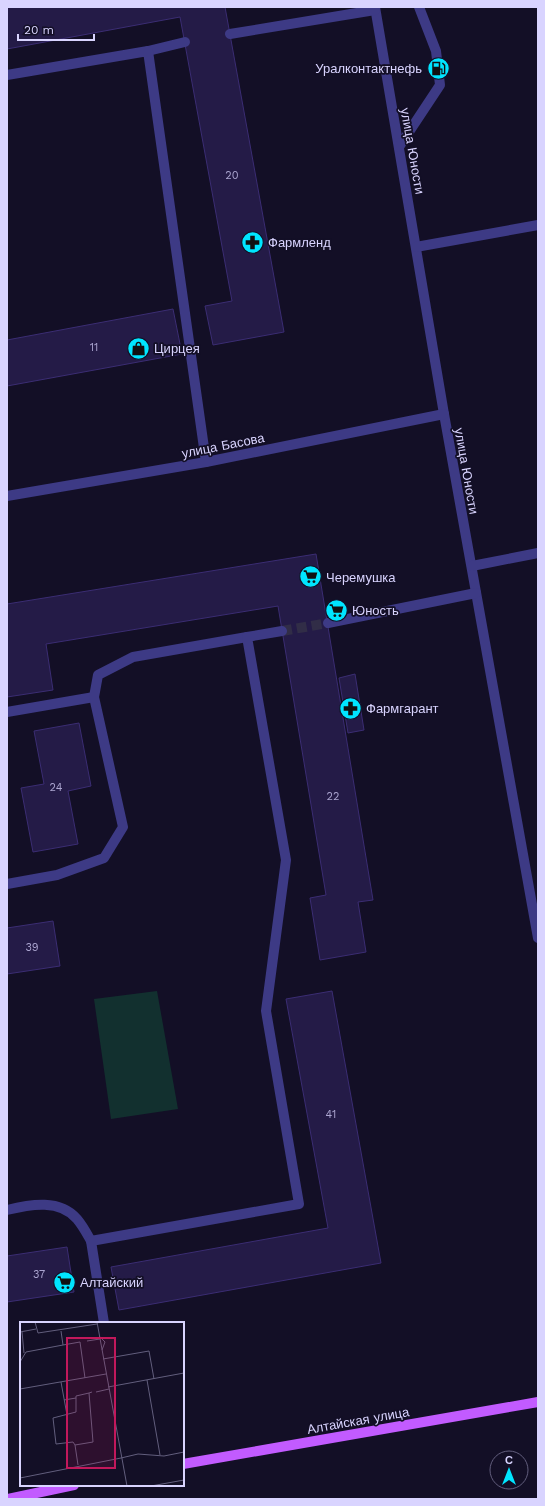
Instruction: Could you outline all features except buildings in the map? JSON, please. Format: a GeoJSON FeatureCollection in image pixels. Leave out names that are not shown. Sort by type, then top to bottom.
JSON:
{"type":"FeatureCollection","features":[{"type":"Feature","properties":{"kind":"main road","name":"Алтайская улица"},"geometry":{"type":"LineString","coordinates":[[184,1464],[538,1402]]}},
{"type":"Feature","properties":{"kind":"main road"},"geometry":{"type":"LineString","coordinates":[[8,1499],[69,1486]]}},
{"type":"Feature","properties":{"kind":"street"},"geometry":{"type":"LineString","coordinates":[[399,147],[440,85],[436,51],[419,7]]}},
{"type":"Feature","properties":{"kind":"street"},"geometry":{"type":"LineString","coordinates":[[230,34],[375,9]]}},
{"type":"Feature","properties":{"kind":"street","name":"улица Юности"},"geometry":{"type":"LineString","coordinates":[[375,9],[444,414],[538,938]]}},
{"type":"Feature","properties":{"kind":"street"},"geometry":{"type":"LineString","coordinates":[[7,75],[148,51],[185,42]]}},
{"type":"Feature","properties":{"kind":"street"},"geometry":{"type":"LineString","coordinates":[[148,51],[206,462]]}},
{"type":"Feature","properties":{"kind":"street"},"geometry":{"type":"LineString","coordinates":[[416,247],[538,225]]}},
{"type":"Feature","properties":{"kind":"street","name":"улица Басова"},"geometry":{"type":"LineString","coordinates":[[7,496],[206,462],[444,414]]}},
{"type":"Feature","properties":{"kind":"street"},"geometry":{"type":"LineString","coordinates":[[472,566],[538,553]]}},
{"type":"Feature","properties":{"kind":"street"},"geometry":{"type":"LineString","coordinates":[[328,623],[476,593]]}},
{"type":"Feature","properties":{"kind":"street"},"geometry":{"type":"LineString","coordinates":[[7,884],[57,875],[104,858],[123,827],[94,697],[98,675],[133,657],[282,631]]}},
{"type":"Feature","properties":{"kind":"street"},"geometry":{"type":"LineString","coordinates":[[91,1241],[299,1204],[266,1011],[286,860],[247,637]]}},
{"type":"Feature","properties":{"kind":"street"},"geometry":{"type":"LineString","coordinates":[[7,712],[94,697]]}},
{"type":"Feature","properties":{"kind":"street"},"geometry":{"type":"LineString","coordinates":[[7,1210],[28,1204],[59,1206],[77,1219],[91,1241],[104,1322]]}},
{"type":"Feature","properties":{"kind":"green space"},"geometry":{"type":"Polygon","coordinates":[[[157,991],[178,1109],[111,1119],[94,999],[157,991]]]}},
{"type":"Feature","properties":{"kind":"tunnel"},"geometry":{"type":"LineString","coordinates":[[282,631],[328,623]]}},
{"type":"Feature","properties":{"kind":"place","name":"Уралконтактнефь"},"geometry":{"type":"Point","coordinates":[438,68]}},
{"type":"Feature","properties":{"kind":"place","name":"Фармленд"},"geometry":{"type":"Point","coordinates":[252,242]}},
{"type":"Feature","properties":{"kind":"place","name":"Цирцея"},"geometry":{"type":"Point","coordinates":[138,348]}},
{"type":"Feature","properties":{"kind":"place","name":"Черемушка"},"geometry":{"type":"Point","coordinates":[311,577]}},
{"type":"Feature","properties":{"kind":"place","name":"Юность"},"geometry":{"type":"Point","coordinates":[337,610]}},
{"type":"Feature","properties":{"kind":"place","name":"Фармгарант"},"geometry":{"type":"Point","coordinates":[351,708]}},
{"type":"Feature","properties":{"kind":"place","name":"Алтайский"},"geometry":{"type":"Point","coordinates":[64,1282]}}]}
